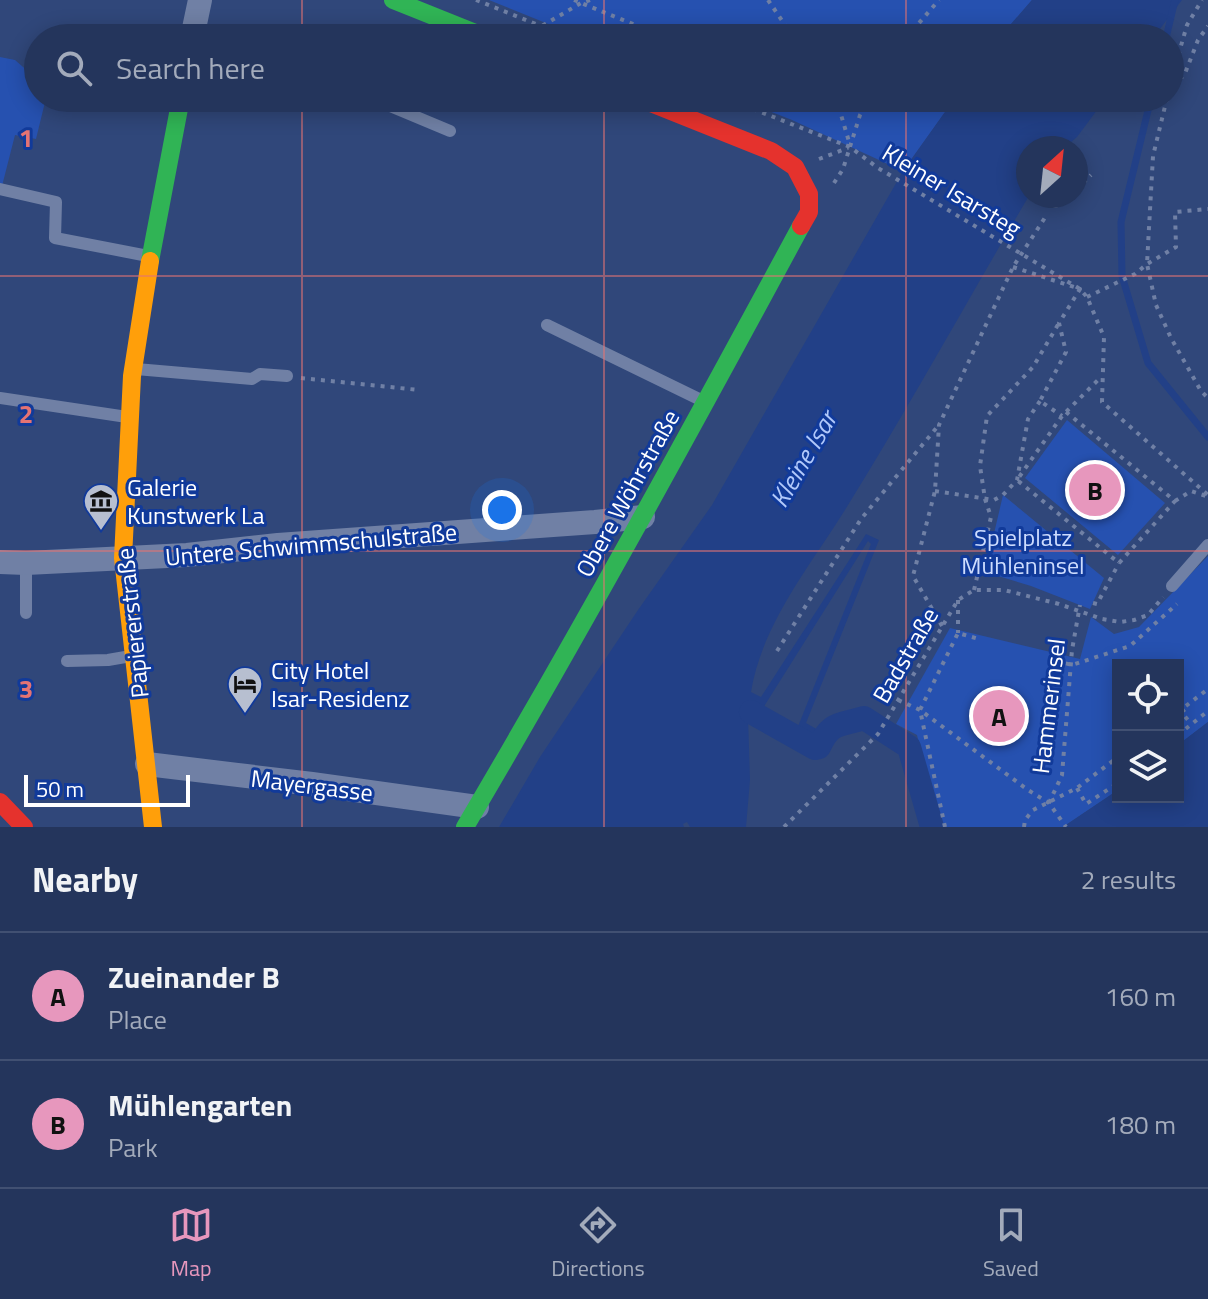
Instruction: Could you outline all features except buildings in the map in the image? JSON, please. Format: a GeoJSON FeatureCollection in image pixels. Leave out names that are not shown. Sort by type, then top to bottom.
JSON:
{"type":"FeatureCollection","features":[{"type":"Feature","properties":{"kind":"street"},"geometry":{"type":"LineString","coordinates":[[195,24],[200,0]]}},
{"type":"Feature","properties":{"kind":"street"},"geometry":{"type":"LineString","coordinates":[[393,0],[453,24]]}},
{"type":"Feature","properties":{"kind":"street","name":"Papiererstraße"},"geometry":{"type":"LineString","coordinates":[[153,827],[123,558],[133,369],[178,112]]}},
{"type":"Feature","properties":{"kind":"street","name":"Obere Wöhrstraße"},"geometry":{"type":"LineString","coordinates":[[471,817],[643,517],[809,212],[809,194],[795,167],[771,151],[673,112]]}},
{"type":"Feature","properties":{"kind":"street","name":"Untere Schwimmschulstraße"},"geometry":{"type":"LineString","coordinates":[[0,562],[187,555],[278,545],[643,517]]}},
{"type":"Feature","properties":{"kind":"street","name":"Mayergasse"},"geometry":{"type":"LineString","coordinates":[[147,764],[312,784],[471,817]]}},
{"type":"Feature","properties":{"kind":"street"},"geometry":{"type":"LineString","coordinates":[[0,802],[24,827]]}},
{"type":"Feature","properties":{"kind":"lane"},"geometry":{"type":"LineString","coordinates":[[405,112],[450,131]]}},
{"type":"Feature","properties":{"kind":"lane"},"geometry":{"type":"LineString","coordinates":[[0,189],[56,202],[55,238],[151,257]]}},
{"type":"Feature","properties":{"kind":"lane"},"geometry":{"type":"LineString","coordinates":[[547,325],[706,402]]}},
{"type":"Feature","properties":{"kind":"lane"},"geometry":{"type":"LineString","coordinates":[[133,369],[258,382],[260,374],[287,376]]}},
{"type":"Feature","properties":{"kind":"lane"},"geometry":{"type":"LineString","coordinates":[[0,398],[130,418]]}},
{"type":"Feature","properties":{"kind":"lane"},"geometry":{"type":"LineString","coordinates":[[1172,586],[1208,545]]}},
{"type":"Feature","properties":{"kind":"lane"},"geometry":{"type":"LineString","coordinates":[[26,563],[26,613]]}},
{"type":"Feature","properties":{"kind":"lane"},"geometry":{"type":"LineString","coordinates":[[67,661],[108,660],[134,655]]}},
{"type":"Feature","properties":{"kind":"path"},"geometry":{"type":"LineString","coordinates":[[476,0],[537,24]]}},
{"type":"Feature","properties":{"kind":"path"},"geometry":{"type":"LineString","coordinates":[[574,0],[633,24]]}},
{"type":"Feature","properties":{"kind":"path"},"geometry":{"type":"LineString","coordinates":[[545,24],[590,0]]}},
{"type":"Feature","properties":{"kind":"path"},"geometry":{"type":"LineString","coordinates":[[768,0],[784,24]]}},
{"type":"Feature","properties":{"kind":"path"},"geometry":{"type":"LineString","coordinates":[[918,24],[939,0]]}},
{"type":"Feature","properties":{"kind":"path"},"geometry":{"type":"LineString","coordinates":[[1184,35],[1202,0]]}},
{"type":"Feature","properties":{"kind":"path"},"geometry":{"type":"LineString","coordinates":[[1184,76],[1198,40],[1208,26]]}},
{"type":"Feature","properties":{"kind":"path","name":"Kleiner Isarsteg"},"geometry":{"type":"LineString","coordinates":[[761,112],[850,147],[878,168],[1080,289]]}},
{"type":"Feature","properties":{"kind":"path"},"geometry":{"type":"LineString","coordinates":[[840,112],[850,147]]}},
{"type":"Feature","properties":{"kind":"path"},"geometry":{"type":"LineString","coordinates":[[850,147],[862,112]]}},
{"type":"Feature","properties":{"kind":"path"},"geometry":{"type":"LineString","coordinates":[[1164,112],[1153,156],[1147,264],[1156,305],[1171,338],[1208,398]]}},
{"type":"Feature","properties":{"kind":"path"},"geometry":{"type":"LineString","coordinates":[[1088,178],[1091,175]]}},
{"type":"Feature","properties":{"kind":"path"},"geometry":{"type":"LineString","coordinates":[[777,651],[861,519],[939,425],[1013,267],[1049,208]]}},
{"type":"Feature","properties":{"kind":"path"},"geometry":{"type":"LineString","coordinates":[[1087,297],[1135,274],[1176,247],[1175,212],[1208,209]]}},
{"type":"Feature","properties":{"kind":"path"},"geometry":{"type":"LineString","coordinates":[[1013,267],[1080,289],[1087,297],[1104,337],[1102,402],[1208,496]]}},
{"type":"Feature","properties":{"kind":"path"},"geometry":{"type":"LineString","coordinates":[[1080,289],[1033,367],[987,416],[980,466],[991,517],[974,590],[1004,590],[1079,608],[1102,619],[1120,622],[1148,615],[1172,586]]}},
{"type":"Feature","properties":{"kind":"path"},"geometry":{"type":"LineString","coordinates":[[1017,480],[1028,419],[1066,352],[1059,323]]}},
{"type":"Feature","properties":{"kind":"path"},"geometry":{"type":"LineString","coordinates":[[287,376],[419,390]]}},
{"type":"Feature","properties":{"kind":"path"},"geometry":{"type":"LineString","coordinates":[[935,491],[994,500],[1003,495],[1064,414],[1101,377]]}},
{"type":"Feature","properties":{"kind":"path"},"geometry":{"type":"LineString","coordinates":[[1040,401],[1064,414],[1175,501]]}},
{"type":"Feature","properties":{"kind":"path"},"geometry":{"type":"LineString","coordinates":[[939,425],[935,491],[913,576],[942,626]]}},
{"type":"Feature","properties":{"kind":"path"},"geometry":{"type":"LineString","coordinates":[[1017,480],[1119,563]]}},
{"type":"Feature","properties":{"kind":"path"},"geometry":{"type":"LineString","coordinates":[[1093,603],[1097,604],[1119,563],[1175,501],[1191,491],[1208,496]]}},
{"type":"Feature","properties":{"kind":"path","name":"Badstraße"},"geometry":{"type":"LineString","coordinates":[[784,827],[878,734],[958,600],[974,590]]}},
{"type":"Feature","properties":{"kind":"path"},"geometry":{"type":"LineString","coordinates":[[1056,661],[1072,665],[1130,646],[1186,595]]}},
{"type":"Feature","properties":{"kind":"path"},"geometry":{"type":"LineString","coordinates":[[944,827],[920,710],[958,633],[958,600]]}},
{"type":"Feature","properties":{"kind":"path","name":"Hammerinsel"},"geometry":{"type":"LineString","coordinates":[[1049,803],[1062,775],[1072,650],[1079,608]]}},
{"type":"Feature","properties":{"kind":"path"},"geometry":{"type":"LineString","coordinates":[[958,633],[979,639]]}},
{"type":"Feature","properties":{"kind":"path"},"geometry":{"type":"LineString","coordinates":[[1184,707],[1208,689]]}},
{"type":"Feature","properties":{"kind":"path"},"geometry":{"type":"LineString","coordinates":[[898,700],[920,710],[1049,803],[1066,827]]}},
{"type":"Feature","properties":{"kind":"path"},"geometry":{"type":"LineString","coordinates":[[1184,730],[1208,711]]}},
{"type":"Feature","properties":{"kind":"path"},"geometry":{"type":"LineString","coordinates":[[1024,827],[1033,810],[1077,788],[1112,762]]}},
{"type":"Feature","properties":{"kind":"path"},"geometry":{"type":"LineString","coordinates":[[1077,788],[1086,804],[1112,787]]}},
{"type":"Feature","properties":{"kind":"green space"},"geometry":{"type":"Polygon","coordinates":[[[489,0],[1032,0],[1011,24],[548,24],[489,0]]]}},
{"type":"Feature","properties":{"kind":"green space"},"geometry":{"type":"Polygon","coordinates":[[[0,57],[15,60],[24,68],[24,112],[43,112],[36,139],[15,135],[0,185],[0,57]]]}},
{"type":"Feature","properties":{"kind":"green space"},"geometry":{"type":"Polygon","coordinates":[[[772,112],[945,112],[903,171],[772,112]]]}},
{"type":"Feature","properties":{"kind":"green space"},"geometry":{"type":"Polygon","coordinates":[[[1067,420],[1165,503],[1118,555],[1025,478],[1067,420]]]}},
{"type":"Feature","properties":{"kind":"green space","name":"Spielplatz Mühleninsel"},"geometry":{"type":"Polygon","coordinates":[[[1003,495],[1104,578],[1090,609],[985,572],[1003,495]]]}},
{"type":"Feature","properties":{"kind":"green space"},"geometry":{"type":"Polygon","coordinates":[[[1208,556],[1208,722],[1184,740],[1184,659],[1112,659],[1112,794],[1063,827],[938,827],[917,735],[896,724],[950,628],[1080,659],[1091,617],[1114,634],[1139,627],[1208,556]]]}},
{"type":"Feature","properties":{"kind":"water"},"geometry":{"type":"Polygon","coordinates":[[[1032,0],[1182,0],[1164,24],[1011,24],[1032,0]]]}},
{"type":"Feature","properties":{"kind":"water","name":"Kleine Isar"},"geometry":{"type":"Polygon","coordinates":[[[945,112],[1096,112],[1078,136],[1016,136],[1016,208],[1022,208],[868,472],[789,596],[765,643],[751,692],[761,697],[866,534],[879,540],[806,723],[825,734],[822,742],[797,729],[871,544],[868,541],[763,708],[756,705],[756,711],[748,716],[750,780],[746,827],[690,827],[687,822],[683,824],[684,827],[499,827],[540,757],[712,505],[903,171],[945,112]]]}},
{"type":"Feature","properties":{"kind":"water"},"geometry":{"type":"Polygon","coordinates":[[[1208,722],[1208,827],[1063,827],[1112,794],[1112,803],[1184,803],[1184,740],[1208,722]]]}},
{"type":"Feature","properties":{"kind":"waterway"},"geometry":{"type":"LineString","coordinates":[[1169,24],[1175,0]]}},
{"type":"Feature","properties":{"kind":"waterway"},"geometry":{"type":"LineString","coordinates":[[1148,112],[1121,222],[1122,276],[1148,363],[1208,437]]}},
{"type":"Feature","properties":{"kind":"waterway"},"geometry":{"type":"LineString","coordinates":[[751,712],[815,748],[832,729],[864,718],[909,747],[932,827]]}},
{"type":"Feature","properties":{"kind":"traffic: fast"},"geometry":{"type":"LineString","coordinates":[[393,0],[453,24]]}},
{"type":"Feature","properties":{"kind":"traffic: fast"},"geometry":{"type":"LineString","coordinates":[[150,261],[178,112]]}},
{"type":"Feature","properties":{"kind":"traffic: fast"},"geometry":{"type":"LineString","coordinates":[[465,827],[636,528],[801,226]]}},
{"type":"Feature","properties":{"kind":"traffic: slow"},"geometry":{"type":"LineString","coordinates":[[150,261],[132,376],[123,558],[153,827]]}},
{"type":"Feature","properties":{"kind":"traffic: jam"},"geometry":{"type":"LineString","coordinates":[[673,112],[771,151],[795,167],[809,194],[809,212],[801,226]]}},
{"type":"Feature","properties":{"kind":"traffic: jam"},"geometry":{"type":"LineString","coordinates":[[0,802],[24,827]]}},
{"type":"Feature","properties":{"kind":"place","name":"Mühlengarten"},"geometry":{"type":"Point","coordinates":[1095,490]}},
{"type":"Feature","properties":{"kind":"place","name":"Galerie Kunstwerk La"},"geometry":{"type":"Point","coordinates":[101,532]}},
{"type":"Feature","properties":{"kind":"place","name":"City Hotel Isar-Residenz"},"geometry":{"type":"Point","coordinates":[245,715]}},
{"type":"Feature","properties":{"kind":"place","name":"Zueinander B"},"geometry":{"type":"Point","coordinates":[999,716]}}]}
